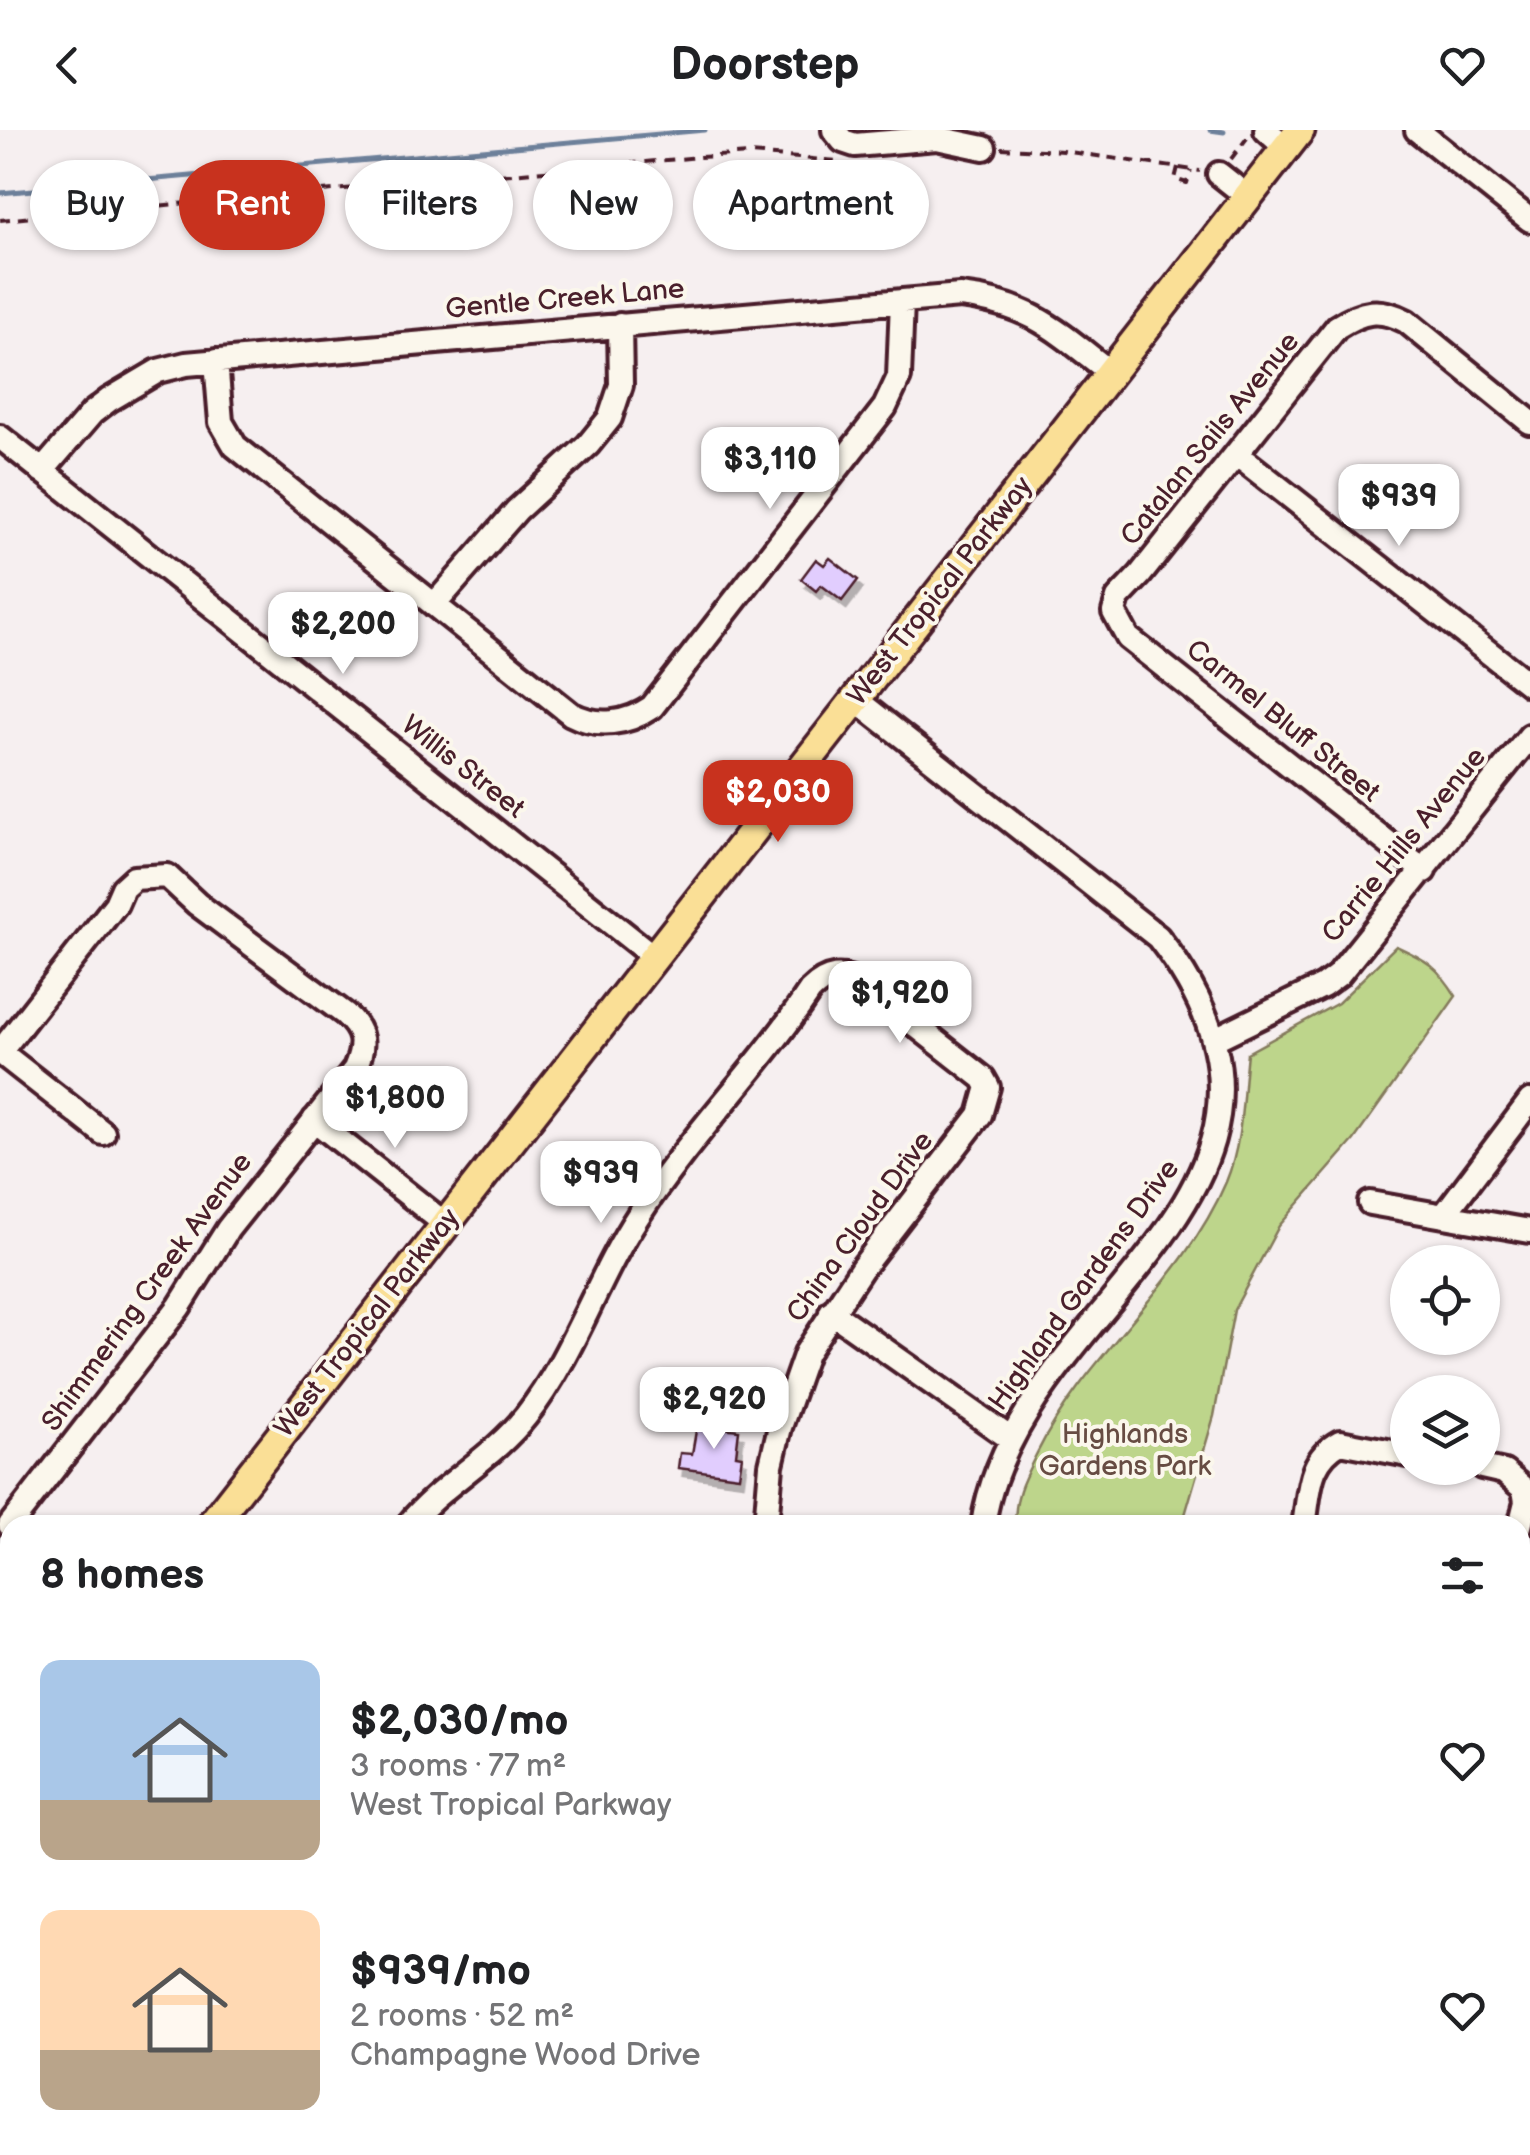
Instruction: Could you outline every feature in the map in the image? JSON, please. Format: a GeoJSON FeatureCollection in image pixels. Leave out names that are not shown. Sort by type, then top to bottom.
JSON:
{"type":"FeatureCollection","features":[{"type":"Feature","properties":{"kind":"main road","name":"West Tropical Parkway"},"geometry":{"type":"LineString","coordinates":[[219,1515],[1248,197],[1284,136]]}},
{"type":"Feature","properties":{"kind":"street"},"geometry":{"type":"LineString","coordinates":[[834,130],[843,141],[855,145],[937,138],[984,148]]}},
{"type":"Feature","properties":{"kind":"street"},"geometry":{"type":"LineString","coordinates":[[1417,130],[1530,220]]}},
{"type":"Feature","properties":{"kind":"street"},"geometry":{"type":"LineString","coordinates":[[1219,174],[1248,197]]}},
{"type":"Feature","properties":{"kind":"street","name":"Gentle Creek Lane"},"geometry":{"type":"LineString","coordinates":[[42,471],[92,414],[131,384],[158,371],[216,361],[960,296],[1013,306],[1050,325],[1111,373]]}},
{"type":"Feature","properties":{"kind":"street"},"geometry":{"type":"LineString","coordinates":[[216,361],[222,422],[235,446],[571,714],[596,723],[615,722],[628,720],[652,707],[885,407],[900,377],[902,301]]}},
{"type":"Feature","properties":{"kind":"street","name":"Catalan Sails Avenue"},"geometry":{"type":"LineString","coordinates":[[1114,612],[1118,598],[1337,327],[1363,312],[1390,313],[1406,321],[1530,422]]}},
{"type":"Feature","properties":{"kind":"street"},"geometry":{"type":"LineString","coordinates":[[434,604],[517,510],[588,445],[610,418],[621,385],[620,325]]}},
{"type":"Feature","properties":{"kind":"street","name":"Willis Street"},"geometry":{"type":"LineString","coordinates":[[0,437],[654,957]]}},
{"type":"Feature","properties":{"kind":"street"},"geometry":{"type":"LineString","coordinates":[[1236,454],[1530,685]]}},
{"type":"Feature","properties":{"kind":"street","name":"Carmel Bluff Street"},"geometry":{"type":"LineString","coordinates":[[1114,612],[1128,638],[1424,871]]}},
{"type":"Feature","properties":{"kind":"street","name":"Highland Gardens Drive"},"geometry":{"type":"LineString","coordinates":[[855,699],[1158,937],[1190,984],[1213,1040],[1219,1104],[1216,1134],[1194,1192],[1022,1419],[988,1495],[985,1515]]}},
{"type":"Feature","properties":{"kind":"street","name":"Carrie Hills Avenue"},"geometry":{"type":"LineString","coordinates":[[1213,1040],[1338,976],[1530,736]]}},
{"type":"Feature","properties":{"kind":"street","name":"Shimmering Creek Avenue"},"geometry":{"type":"LineString","coordinates":[[0,1052],[116,904],[123,888],[134,878],[144,876],[167,876],[197,904],[345,1014],[361,1032],[364,1044],[355,1069],[228,1229],[179,1307],[18,1515]]}},
{"type":"Feature","properties":{"kind":"street","name":"China Cloud Drive"},"geometry":{"type":"LineString","coordinates":[[419,1515],[503,1442],[528,1414],[584,1322],[609,1264],[640,1212],[810,991],[822,978],[834,975],[863,984],[983,1078],[988,1087],[980,1116],[831,1312],[806,1353],[780,1426],[767,1515]]}},
{"type":"Feature","properties":{"kind":"street"},"geometry":{"type":"LineString","coordinates":[[0,1052],[103,1133]]}},
{"type":"Feature","properties":{"kind":"street"},"geometry":{"type":"LineString","coordinates":[[1444,1215],[1530,1101]]}},
{"type":"Feature","properties":{"kind":"street"},"geometry":{"type":"LineString","coordinates":[[314,1120],[444,1223]]}},
{"type":"Feature","properties":{"kind":"street"},"geometry":{"type":"LineString","coordinates":[[1370,1203],[1530,1231]]}},
{"type":"Feature","properties":{"kind":"street"},"geometry":{"type":"LineString","coordinates":[[831,1312],[1011,1439]]}},
{"type":"Feature","properties":{"kind":"street"},"geometry":{"type":"LineString","coordinates":[[1305,1515],[1311,1473],[1328,1448],[1340,1442],[1390,1452]]}},
{"type":"Feature","properties":{"kind":"street"},"geometry":{"type":"LineString","coordinates":[[1500,1471],[1524,1489],[1523,1515]]}},
{"type":"Feature","properties":{"kind":"path"},"geometry":{"type":"LineString","coordinates":[[984,148],[1063,152],[1219,174],[1253,130]]}},
{"type":"Feature","properties":{"kind":"path"},"geometry":{"type":"LineString","coordinates":[[0,220],[700,157],[750,154],[837,160]]}},
{"type":"Feature","properties":{"kind":"path"},"geometry":{"type":"LineString","coordinates":[[1178,168],[1175,179],[1187,183],[1191,170]]}},
{"type":"Feature","properties":{"kind":"green space","name":"Highlands Gardens Park"},"geometry":{"type":"Polygon","coordinates":[[[1396,946],[1431,965],[1456,996],[1354,1140],[1279,1226],[1234,1310],[1214,1416],[1185,1515],[1016,1515],[1021,1488],[1057,1417],[1208,1219],[1232,1166],[1247,1053],[1338,1003],[1396,946]]]}},
{"type":"Feature","properties":{"kind":"building"},"geometry":{"type":"Polygon","coordinates":[[[830,558],[858,580],[842,601],[821,585],[816,591],[801,579],[816,559],[824,565],[830,558]]]}},
{"type":"Feature","properties":{"kind":"building"},"geometry":{"type":"Polygon","coordinates":[[[697,1425],[739,1430],[739,1476],[678,1468],[680,1453],[692,1454],[697,1425]]]}},
{"type":"Feature","properties":{"kind":"waterway"},"geometry":{"type":"LineString","coordinates":[[0,193],[705,130]]}},
{"type":"Feature","properties":{"kind":"waterway"},"geometry":{"type":"LineString","coordinates":[[1210,130],[1224,132]]}}]}
